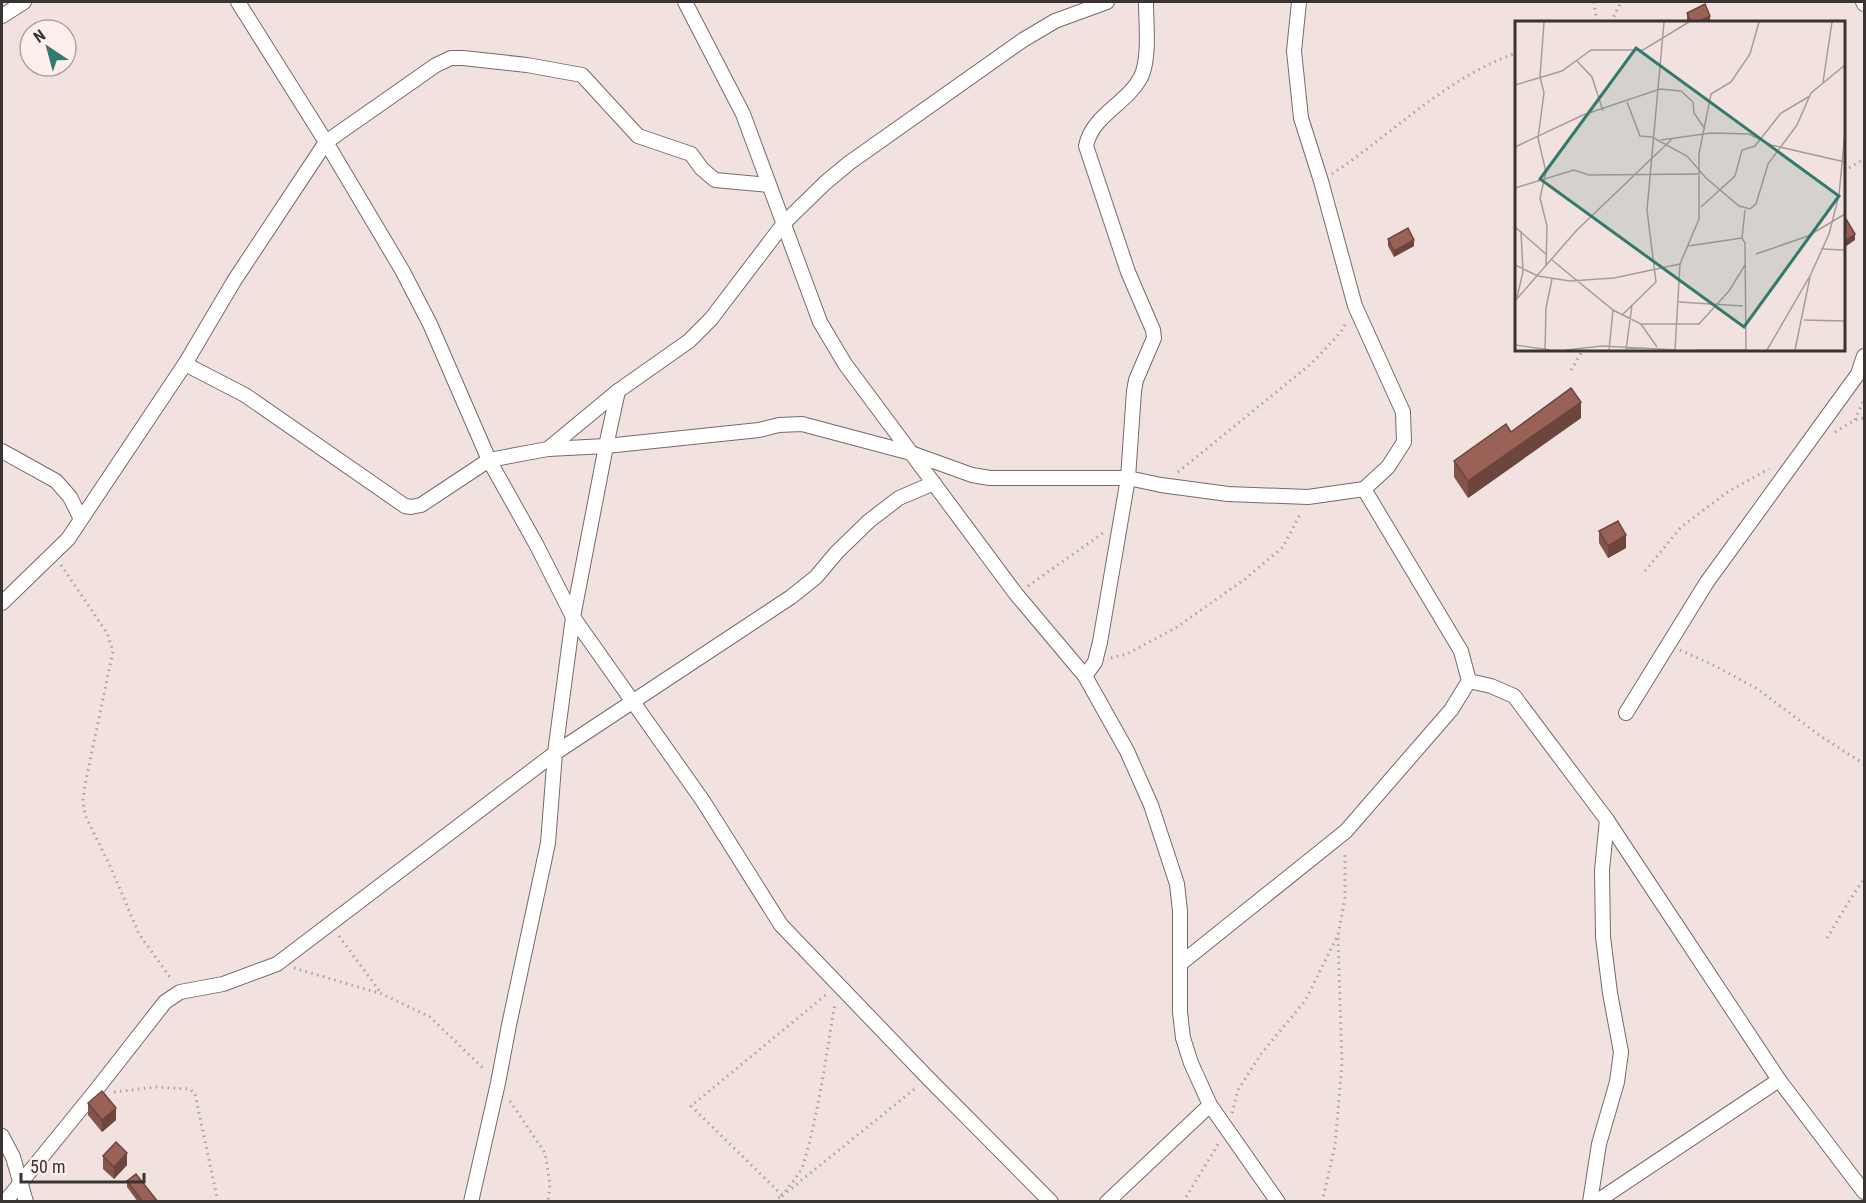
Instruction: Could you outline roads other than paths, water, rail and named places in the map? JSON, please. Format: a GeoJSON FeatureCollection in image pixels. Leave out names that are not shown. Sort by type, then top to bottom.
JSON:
{"type":"FeatureCollection","features":[{"type":"Feature","properties":{"kind":"street"},"geometry":{"type":"LineString","coordinates":[[2,16],[24,2]]}},
{"type":"Feature","properties":{"kind":"street"},"geometry":{"type":"LineString","coordinates":[[238,2],[326,142],[402,270],[430,324],[489,460],[536,544],[573,617],[703,801],[781,925],[1051,1202]]}},
{"type":"Feature","properties":{"kind":"street"},"geometry":{"type":"LineString","coordinates":[[686,2],[743,114],[785,222],[820,322],[845,364],[1016,594],[1085,676],[1127,751],[1151,805],[1177,884],[1180,1012],[1183,1038],[1191,1063],[1210,1105],[1278,1202]]}},
{"type":"Feature","properties":{"kind":"street"},"geometry":{"type":"LineString","coordinates":[[548,449],[618,391],[689,340],[711,319],[785,222],[849,163],[1023,40],[1055,21],[1107,2]]}},
{"type":"Feature","properties":{"kind":"street"},"geometry":{"type":"LineString","coordinates":[[1085,676],[1095,662],[1122,520],[1136,380],[1154,338],[1153,330],[1128,272],[1086,146],[1088,134],[1094,125],[1132,90],[1143,72],[1146,2]]}},
{"type":"Feature","properties":{"kind":"street"},"geometry":{"type":"LineString","coordinates":[[186,364],[245,395],[405,506],[411,507],[420,505],[489,460],[548,449],[606,446],[802,424],[911,453],[972,475],[990,478],[1128,478],[1228,494],[1308,497],[1364,489],[1388,467],[1404,442],[1403,412],[1355,306],[1321,181],[1300,118],[1294,51],[1299,2]]}},
{"type":"Feature","properties":{"kind":"street"},"geometry":{"type":"LineString","coordinates":[[2,603],[68,539],[186,364],[234,281],[326,142],[436,65],[451,58],[463,58],[526,64],[582,75],[638,136],[691,154],[702,169],[715,180],[769,184]]}},
{"type":"Feature","properties":{"kind":"street"},"geometry":{"type":"LineString","coordinates":[[1626,713],[1707,582],[1858,374],[1864,356]]}},
{"type":"Feature","properties":{"kind":"street"},"geometry":{"type":"LineString","coordinates":[[471,1202],[548,843],[555,753],[573,617],[618,391]]}},
{"type":"Feature","properties":{"kind":"street"},"geometry":{"type":"LineString","coordinates":[[2,451],[56,481],[70,497],[81,519]]}},
{"type":"Feature","properties":{"kind":"street"},"geometry":{"type":"LineString","coordinates":[[5,1202],[165,1002],[180,992],[223,984],[278,964],[555,753],[791,597],[816,577],[837,552],[869,522],[899,498],[933,483]]}},
{"type":"Feature","properties":{"kind":"street"},"geometry":{"type":"LineString","coordinates":[[1180,964],[1346,831],[1452,710],[1469,681],[1461,651],[1364,489]]}},
{"type":"Feature","properties":{"kind":"street"},"geometry":{"type":"LineString","coordinates":[[1469,681],[1491,686],[1514,696],[1607,820],[1779,1080],[1864,1192]]}},
{"type":"Feature","properties":{"kind":"street"},"geometry":{"type":"LineString","coordinates":[[1590,1202],[1599,1144],[1617,1082],[1621,1052],[1603,937],[1602,870],[1607,820]]}},
{"type":"Feature","properties":{"kind":"street"},"geometry":{"type":"LineString","coordinates":[[1596,1202],[1779,1080]]}},
{"type":"Feature","properties":{"kind":"street"},"geometry":{"type":"LineString","coordinates":[[1107,1202],[1210,1105]]}},
{"type":"Feature","properties":{"kind":"street"},"geometry":{"type":"LineString","coordinates":[[2,1136],[13,1157],[26,1202]]}}]}
